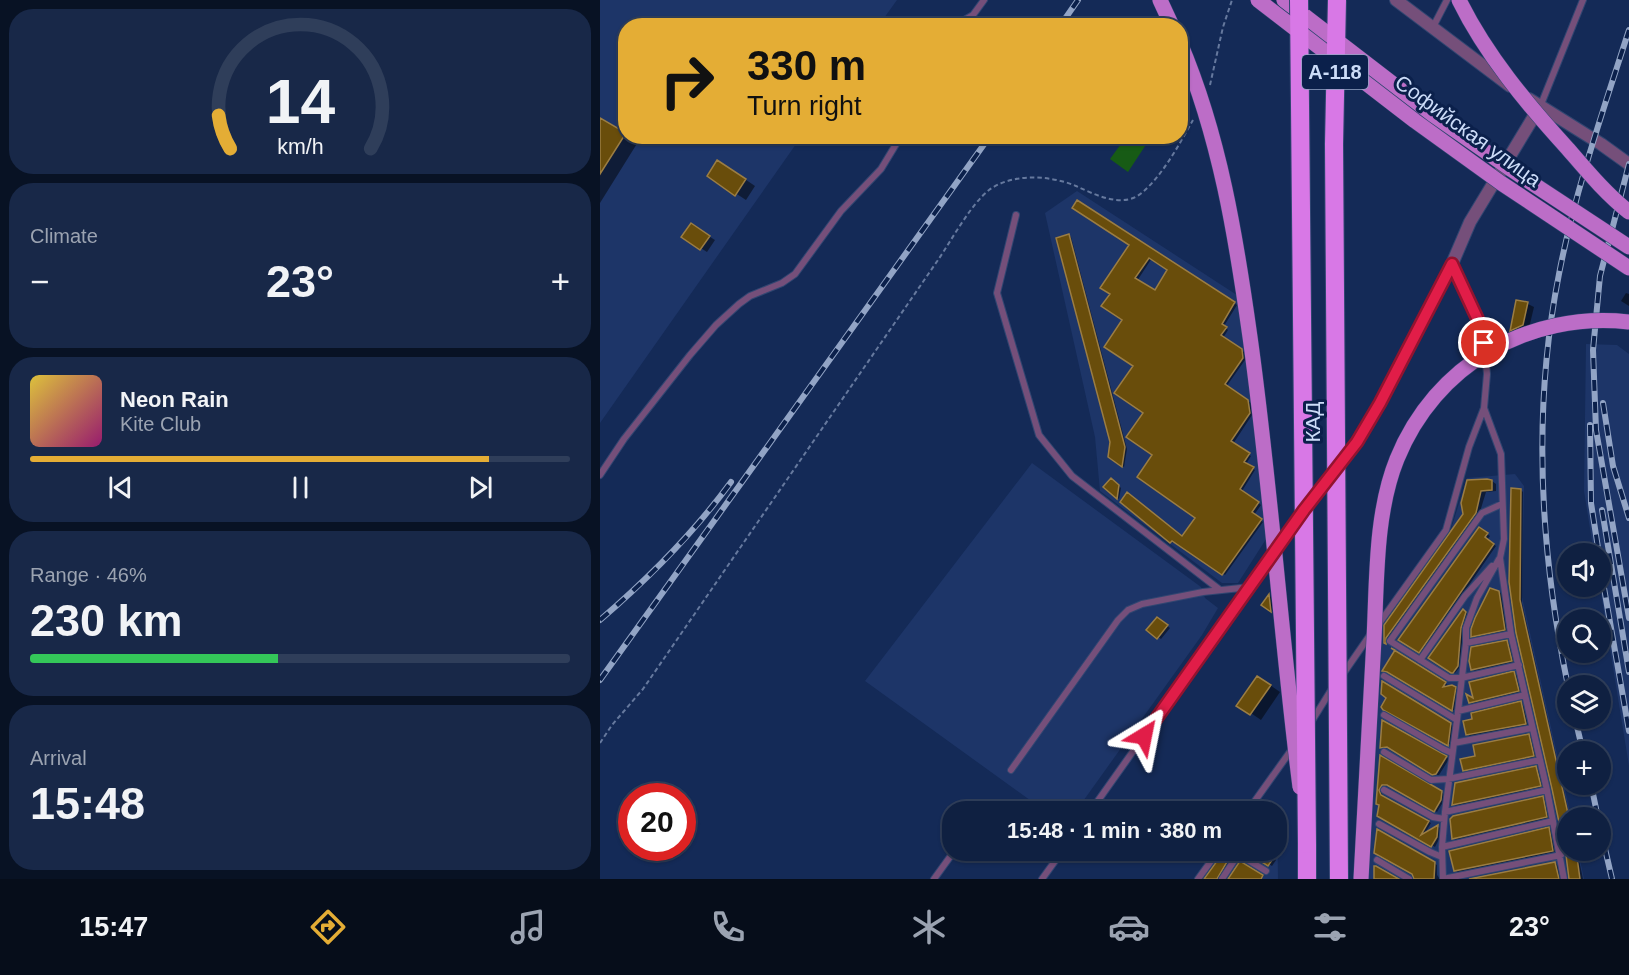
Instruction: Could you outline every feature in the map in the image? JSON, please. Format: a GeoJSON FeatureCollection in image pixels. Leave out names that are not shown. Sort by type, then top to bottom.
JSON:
{"type":"FeatureCollection","features":[{"type":"Feature","properties":{"kind":"highway","name":"КАД"},"geometry":{"type":"LineString","coordinates":[[1299,0],[1307,879]]}},
{"type":"Feature","properties":{"kind":"highway","name":"КАД"},"geometry":{"type":"LineString","coordinates":[[1337,0],[1334,156],[1339,879]]}},
{"type":"Feature","properties":{"kind":"main road"},"geometry":{"type":"LineString","coordinates":[[1160,0],[1168,18]]}},
{"type":"Feature","properties":{"kind":"main road","name":"Софийская улица"},"geometry":{"type":"LineString","coordinates":[[1258,0],[1434,135],[1501,183],[1629,268]]}},
{"type":"Feature","properties":{"kind":"main road","name":"Софийская улица"},"geometry":{"type":"LineString","coordinates":[[1284,0],[1432,114],[1629,247]]}},
{"type":"Feature","properties":{"kind":"main road"},"geometry":{"type":"LineString","coordinates":[[1459,0],[1492,54],[1531,108],[1586,170],[1629,212]]}},
{"type":"Feature","properties":{"kind":"main road"},"geometry":{"type":"LineString","coordinates":[[1188,65],[1212,132],[1237,240],[1263,432],[1289,702],[1307,844]]}},
{"type":"Feature","properties":{"kind":"main road"},"geometry":{"type":"LineString","coordinates":[[1361,879],[1378,558],[1386,493],[1397,460],[1412,428],[1434,398],[1452,379],[1476,359],[1506,342],[1562,323],[1595,320],[1629,322]]}},
{"type":"Feature","properties":{"kind":"street"},"geometry":{"type":"LineString","coordinates":[[1396,0],[1540,107],[1629,164]]}},
{"type":"Feature","properties":{"kind":"street"},"geometry":{"type":"LineString","coordinates":[[1452,264],[1470,222],[1540,107]]}},
{"type":"Feature","properties":{"kind":"lane"},"geometry":{"type":"LineString","coordinates":[[968,18],[973,15],[984,0]]}},
{"type":"Feature","properties":{"kind":"lane"},"geometry":{"type":"LineString","coordinates":[[1433,27],[1447,0]]}},
{"type":"Feature","properties":{"kind":"lane"},"geometry":{"type":"LineString","coordinates":[[1540,107],[1583,0]]}},
{"type":"Feature","properties":{"kind":"lane"},"geometry":{"type":"LineString","coordinates":[[600,475],[624,439],[703,340],[727,314],[750,296],[782,283],[795,274],[837,217],[881,170],[896,144]]}},
{"type":"Feature","properties":{"kind":"lane"},"geometry":{"type":"LineString","coordinates":[[1016,215],[997,293],[1039,435],[1072,476],[1220,590]]}},
{"type":"Feature","properties":{"kind":"lane"},"geometry":{"type":"LineString","coordinates":[[1255,801],[1446,530],[1469,447],[1484,408],[1488,374],[1478,320],[1452,264]]}},
{"type":"Feature","properties":{"kind":"lane"},"geometry":{"type":"LineString","coordinates":[[1098,801],[1304,510],[1357,442],[1380,403],[1452,264]]}},
{"type":"Feature","properties":{"kind":"lane"},"geometry":{"type":"LineString","coordinates":[[1484,408],[1501,454],[1504,539],[1500,558],[1472,611],[1466,628],[1444,819],[1443,879],[1557,856]]}},
{"type":"Feature","properties":{"kind":"lane"},"geometry":{"type":"LineString","coordinates":[[1502,504],[1482,513],[1390,641],[1449,678],[1461,678],[1519,665]]}},
{"type":"Feature","properties":{"kind":"lane"},"geometry":{"type":"LineString","coordinates":[[1500,558],[1511,634],[1557,838]]}},
{"type":"Feature","properties":{"kind":"lane"},"geometry":{"type":"LineString","coordinates":[[1420,660],[1465,596],[1500,558]]}},
{"type":"Feature","properties":{"kind":"lane"},"geometry":{"type":"LineString","coordinates":[[1011,770],[1118,620],[1128,610],[1142,604],[1250,587]]}},
{"type":"Feature","properties":{"kind":"lane"},"geometry":{"type":"LineString","coordinates":[[1466,643],[1511,634]]}},
{"type":"Feature","properties":{"kind":"lane"},"geometry":{"type":"LineString","coordinates":[[1384,676],[1457,720]]}},
{"type":"Feature","properties":{"kind":"lane"},"geometry":{"type":"LineString","coordinates":[[1458,711],[1525,695]]}},
{"type":"Feature","properties":{"kind":"lane"},"geometry":{"type":"LineString","coordinates":[[1384,715],[1452,753]]}},
{"type":"Feature","properties":{"kind":"lane"},"geometry":{"type":"LineString","coordinates":[[1454,743],[1532,728]]}},
{"type":"Feature","properties":{"kind":"lane"},"geometry":{"type":"LineString","coordinates":[[1384,752],[1431,780],[1448,779],[1540,760]]}},
{"type":"Feature","properties":{"kind":"lane"},"geometry":{"type":"LineString","coordinates":[[1384,790],[1433,817],[1444,819]]}},
{"type":"Feature","properties":{"kind":"lane"},"geometry":{"type":"LineString","coordinates":[[1445,812],[1547,790]]}},
{"type":"Feature","properties":{"kind":"lane"},"geometry":{"type":"LineString","coordinates":[[1442,847],[1553,821]]}},
{"type":"Feature","properties":{"kind":"lane"},"geometry":{"type":"LineString","coordinates":[[1379,824],[1442,857]]}},
{"type":"Feature","properties":{"kind":"lane"},"geometry":{"type":"LineString","coordinates":[[1377,860],[1409,879]]}},
{"type":"Feature","properties":{"kind":"lane"},"geometry":{"type":"LineString","coordinates":[[934,879],[947,861]]}},
{"type":"Feature","properties":{"kind":"lane"},"geometry":{"type":"LineString","coordinates":[[1042,879],[1055,861]]}},
{"type":"Feature","properties":{"kind":"lane"},"geometry":{"type":"LineString","coordinates":[[1198,879],[1211,861]]}},
{"type":"Feature","properties":{"kind":"lane"},"geometry":{"type":"LineString","coordinates":[[1222,879],[1233,861]]}},
{"type":"Feature","properties":{"kind":"lane"},"geometry":{"type":"LineString","coordinates":[[1252,861],[1266,871]]}},
{"type":"Feature","properties":{"kind":"lane"},"geometry":{"type":"LineString","coordinates":[[1562,861],[1564,879]]}},
{"type":"Feature","properties":{"kind":"path"},"geometry":{"type":"LineString","coordinates":[[600,743],[643,688],[975,206],[989,190],[1024,176],[1075,186],[1108,200],[1132,197],[1143,192],[1173,153]]}},
{"type":"Feature","properties":{"kind":"shaded area"},"geometry":{"type":"Polygon","coordinates":[[[600,0],[897,0],[884,18],[618,18],[618,144],[796,144],[600,423],[600,0]]]}},
{"type":"Feature","properties":{"kind":"shaded area"},"geometry":{"type":"Polygon","coordinates":[[[1121,144],[1146,144],[1128,172],[1110,159],[1121,144]]]}},
{"type":"Feature","properties":{"kind":"shaded area"},"geometry":{"type":"Polygon","coordinates":[[[1077,191],[1243,299],[1268,536],[1238,583],[1222,583],[1100,491],[1095,437],[1045,213],[1077,191]]]}},
{"type":"Feature","properties":{"kind":"shaded area"},"geometry":{"type":"Polygon","coordinates":[[[1586,344],[1617,345],[1629,354],[1629,766],[1611,655],[1611,609],[1604,609],[1602,597],[1611,597],[1611,543],[1592,543],[1584,491],[1586,344]]]}},
{"type":"Feature","properties":{"kind":"shaded area"},"geometry":{"type":"Polygon","coordinates":[[[1032,463],[1201,587],[1205,598],[1218,608],[1202,635],[1083,801],[1031,801],[865,681],[1032,463]]]}},
{"type":"Feature","properties":{"kind":"shaded area"},"geometry":{"type":"Polygon","coordinates":[[[1515,474],[1524,486],[1522,597],[1557,754],[1557,795],[1566,795],[1569,807],[1557,807],[1557,861],[1580,861],[1584,879],[1367,879],[1373,635],[1451,529],[1467,478],[1515,474]]]}},
{"type":"Feature","properties":{"kind":"shaded area"},"geometry":{"type":"Polygon","coordinates":[[[1216,861],[1278,861],[1278,879],[1202,879],[1216,861]]]}},
{"type":"Feature","properties":{"kind":"building"},"geometry":{"type":"Polygon","coordinates":[[[600,118],[618,128],[619,144],[600,174],[600,118]]]}},
{"type":"Feature","properties":{"kind":"building"},"geometry":{"type":"Polygon","coordinates":[[[717,160],[746,179],[735,196],[707,176],[717,160]]]}},
{"type":"Feature","properties":{"kind":"building"},"geometry":{"type":"Polygon","coordinates":[[[1077,200],[1235,302],[1222,324],[1227,327],[1221,335],[1242,349],[1243,358],[1225,384],[1248,400],[1250,413],[1231,441],[1250,453],[1244,462],[1254,467],[1240,489],[1259,502],[1252,512],[1262,519],[1222,575],[1172,541],[1170,543],[1120,502],[1127,492],[1182,536],[1195,518],[1137,477],[1152,455],[1126,437],[1143,413],[1114,393],[1133,366],[1104,347],[1122,320],[1101,306],[1110,294],[1100,288],[1129,245],[1072,208],[1077,200]],[[1149,258],[1135,278],[1155,290],[1167,270],[1149,258]]]}},
{"type":"Feature","properties":{"kind":"building"},"geometry":{"type":"Polygon","coordinates":[[[691,223],[710,236],[700,250],[681,237],[691,223]]]}},
{"type":"Feature","properties":{"kind":"building"},"geometry":{"type":"Polygon","coordinates":[[[1069,234],[1125,447],[1122,467],[1108,457],[1110,442],[1056,238],[1069,234]]]}},
{"type":"Feature","properties":{"kind":"building"},"geometry":{"type":"Polygon","coordinates":[[[1516,300],[1528,302],[1523,325],[1510,331],[1516,300]]]}},
{"type":"Feature","properties":{"kind":"building"},"geometry":{"type":"Polygon","coordinates":[[[1111,478],[1119,485],[1117,499],[1103,487],[1111,478]]]}},
{"type":"Feature","properties":{"kind":"building"},"geometry":{"type":"Polygon","coordinates":[[[1467,480],[1492,480],[1492,490],[1481,491],[1476,513],[1386,638],[1386,644],[1384,643],[1384,625],[1463,514],[1461,503],[1467,480]]]}},
{"type":"Feature","properties":{"kind":"building"},"geometry":{"type":"Polygon","coordinates":[[[1511,488],[1521,489],[1520,600],[1557,765],[1557,795],[1564,795],[1567,807],[1557,807],[1557,813],[1516,633],[1509,582],[1511,488]]]}},
{"type":"Feature","properties":{"kind":"building"},"geometry":{"type":"Polygon","coordinates":[[[1479,527],[1488,533],[1485,537],[1494,544],[1419,653],[1398,640],[1479,527]]]}},
{"type":"Feature","properties":{"kind":"building"},"geometry":{"type":"Polygon","coordinates":[[[1490,588],[1499,591],[1505,630],[1471,637],[1475,618],[1490,588]]]}},
{"type":"Feature","properties":{"kind":"building"},"geometry":{"type":"Polygon","coordinates":[[[1269,594],[1271,612],[1261,605],[1269,594]]]}},
{"type":"Feature","properties":{"kind":"building"},"geometry":{"type":"Polygon","coordinates":[[[1463,609],[1466,612],[1461,628],[1458,666],[1451,673],[1428,658],[1463,609]]]}},
{"type":"Feature","properties":{"kind":"building"},"geometry":{"type":"Polygon","coordinates":[[[1157,617],[1168,625],[1157,639],[1146,630],[1157,617]]]}},
{"type":"Feature","properties":{"kind":"building"},"geometry":{"type":"Polygon","coordinates":[[[1507,640],[1512,661],[1471,670],[1469,661],[1471,647],[1507,640]]]}},
{"type":"Feature","properties":{"kind":"building"},"geometry":{"type":"Polygon","coordinates":[[[1395,650],[1446,682],[1443,687],[1452,685],[1456,687],[1452,711],[1382,671],[1395,650]]]}},
{"type":"Feature","properties":{"kind":"building"},"geometry":{"type":"Polygon","coordinates":[[[1514,671],[1519,691],[1469,703],[1466,694],[1473,698],[1469,682],[1514,671]]]}},
{"type":"Feature","properties":{"kind":"building"},"geometry":{"type":"Polygon","coordinates":[[[1257,676],[1271,685],[1250,715],[1236,706],[1257,676]]]}},
{"type":"Feature","properties":{"kind":"building"},"geometry":{"type":"Polygon","coordinates":[[[1382,681],[1451,723],[1448,746],[1383,710],[1381,707],[1386,698],[1381,694],[1382,681]]]}},
{"type":"Feature","properties":{"kind":"building"},"geometry":{"type":"Polygon","coordinates":[[[1521,701],[1526,724],[1466,735],[1463,721],[1472,719],[1471,713],[1521,701]]]}},
{"type":"Feature","properties":{"kind":"building"},"geometry":{"type":"Polygon","coordinates":[[[1382,720],[1447,756],[1436,774],[1432,775],[1387,747],[1380,748],[1382,720]]]}},
{"type":"Feature","properties":{"kind":"building"},"geometry":{"type":"Polygon","coordinates":[[[1529,734],[1534,756],[1463,771],[1460,759],[1475,756],[1473,745],[1529,734]]]}},
{"type":"Feature","properties":{"kind":"building"},"geometry":{"type":"Polygon","coordinates":[[[1380,755],[1442,791],[1441,800],[1434,812],[1387,785],[1382,785],[1379,790],[1381,795],[1429,821],[1421,835],[1438,825],[1437,837],[1431,847],[1377,816],[1380,755]]]}},
{"type":"Feature","properties":{"kind":"building"},"geometry":{"type":"Polygon","coordinates":[[[1536,766],[1541,786],[1452,805],[1455,783],[1536,766]]]}},
{"type":"Feature","properties":{"kind":"building"},"geometry":{"type":"Polygon","coordinates":[[[1543,796],[1547,817],[1452,839],[1450,819],[1453,816],[1543,796]]]}},
{"type":"Feature","properties":{"kind":"building"},"geometry":{"type":"Polygon","coordinates":[[[1549,827],[1553,851],[1454,871],[1449,851],[1549,827]]]}},
{"type":"Feature","properties":{"kind":"building"},"geometry":{"type":"Polygon","coordinates":[[[1377,829],[1435,862],[1434,879],[1414,879],[1412,874],[1374,853],[1377,829]]]}},
{"type":"Feature","properties":{"kind":"building"},"geometry":{"type":"Polygon","coordinates":[[[1217,861],[1228,861],[1217,879],[1204,879],[1217,861]]]}},
{"type":"Feature","properties":{"kind":"building"},"geometry":{"type":"Polygon","coordinates":[[[1240,861],[1263,875],[1261,879],[1228,879],[1240,861]]]}},
{"type":"Feature","properties":{"kind":"building"},"geometry":{"type":"Polygon","coordinates":[[[1260,861],[1271,861],[1268,866],[1260,861]]]}},
{"type":"Feature","properties":{"kind":"building"},"geometry":{"type":"Polygon","coordinates":[[[1567,861],[1578,861],[1580,879],[1569,879],[1567,861]]]}},
{"type":"Feature","properties":{"kind":"building"},"geometry":{"type":"Polygon","coordinates":[[[1555,862],[1559,879],[1469,879],[1555,862]]]}},
{"type":"Feature","properties":{"kind":"building"},"geometry":{"type":"Polygon","coordinates":[[[1374,866],[1376,866],[1399,879],[1374,879],[1374,866]]]}},
{"type":"Feature","properties":{"kind":"railway"},"geometry":{"type":"LineString","coordinates":[[1066,18],[1078,0]]}},
{"type":"Feature","properties":{"kind":"railway"},"geometry":{"type":"LineString","coordinates":[[1566,675],[1551,584],[1543,480],[1545,377],[1550,325],[1573,212],[1629,30]]}},
{"type":"Feature","properties":{"kind":"railway"},"geometry":{"type":"LineString","coordinates":[[600,680],[984,144]]}},
{"type":"Feature","properties":{"kind":"railway"},"geometry":{"type":"LineString","coordinates":[[1629,164],[1600,276],[1593,350],[1596,430],[1629,618]]}},
{"type":"Feature","properties":{"kind":"railway"},"geometry":{"type":"LineString","coordinates":[[1603,403],[1613,466],[1629,518]]}},
{"type":"Feature","properties":{"kind":"railway"},"geometry":{"type":"LineString","coordinates":[[1590,425],[1591,503],[1597,543]]}},
{"type":"Feature","properties":{"kind":"railway"},"geometry":{"type":"LineString","coordinates":[[600,620],[670,555],[731,482]]}},
{"type":"Feature","properties":{"kind":"railway"},"geometry":{"type":"LineString","coordinates":[[1602,510],[1629,672]]}},
{"type":"Feature","properties":{"kind":"railway"},"geometry":{"type":"LineString","coordinates":[[1606,597],[1629,731]]}},
{"type":"Feature","properties":{"kind":"railway"},"geometry":{"type":"LineString","coordinates":[[1578,729],[1580,741]]}},
{"type":"Feature","properties":{"kind":"railway"},"geometry":{"type":"LineString","coordinates":[[1593,795],[1596,807]]}},
{"type":"Feature","properties":{"kind":"railway"},"geometry":{"type":"LineString","coordinates":[[1608,861],[1612,879]]}},
{"type":"Feature","properties":{"kind":"route"},"geometry":{"type":"LineString","coordinates":[[1144,736],[1304,510],[1357,442],[1380,403],[1452,264],[1478,320],[1484,343]]}}]}
